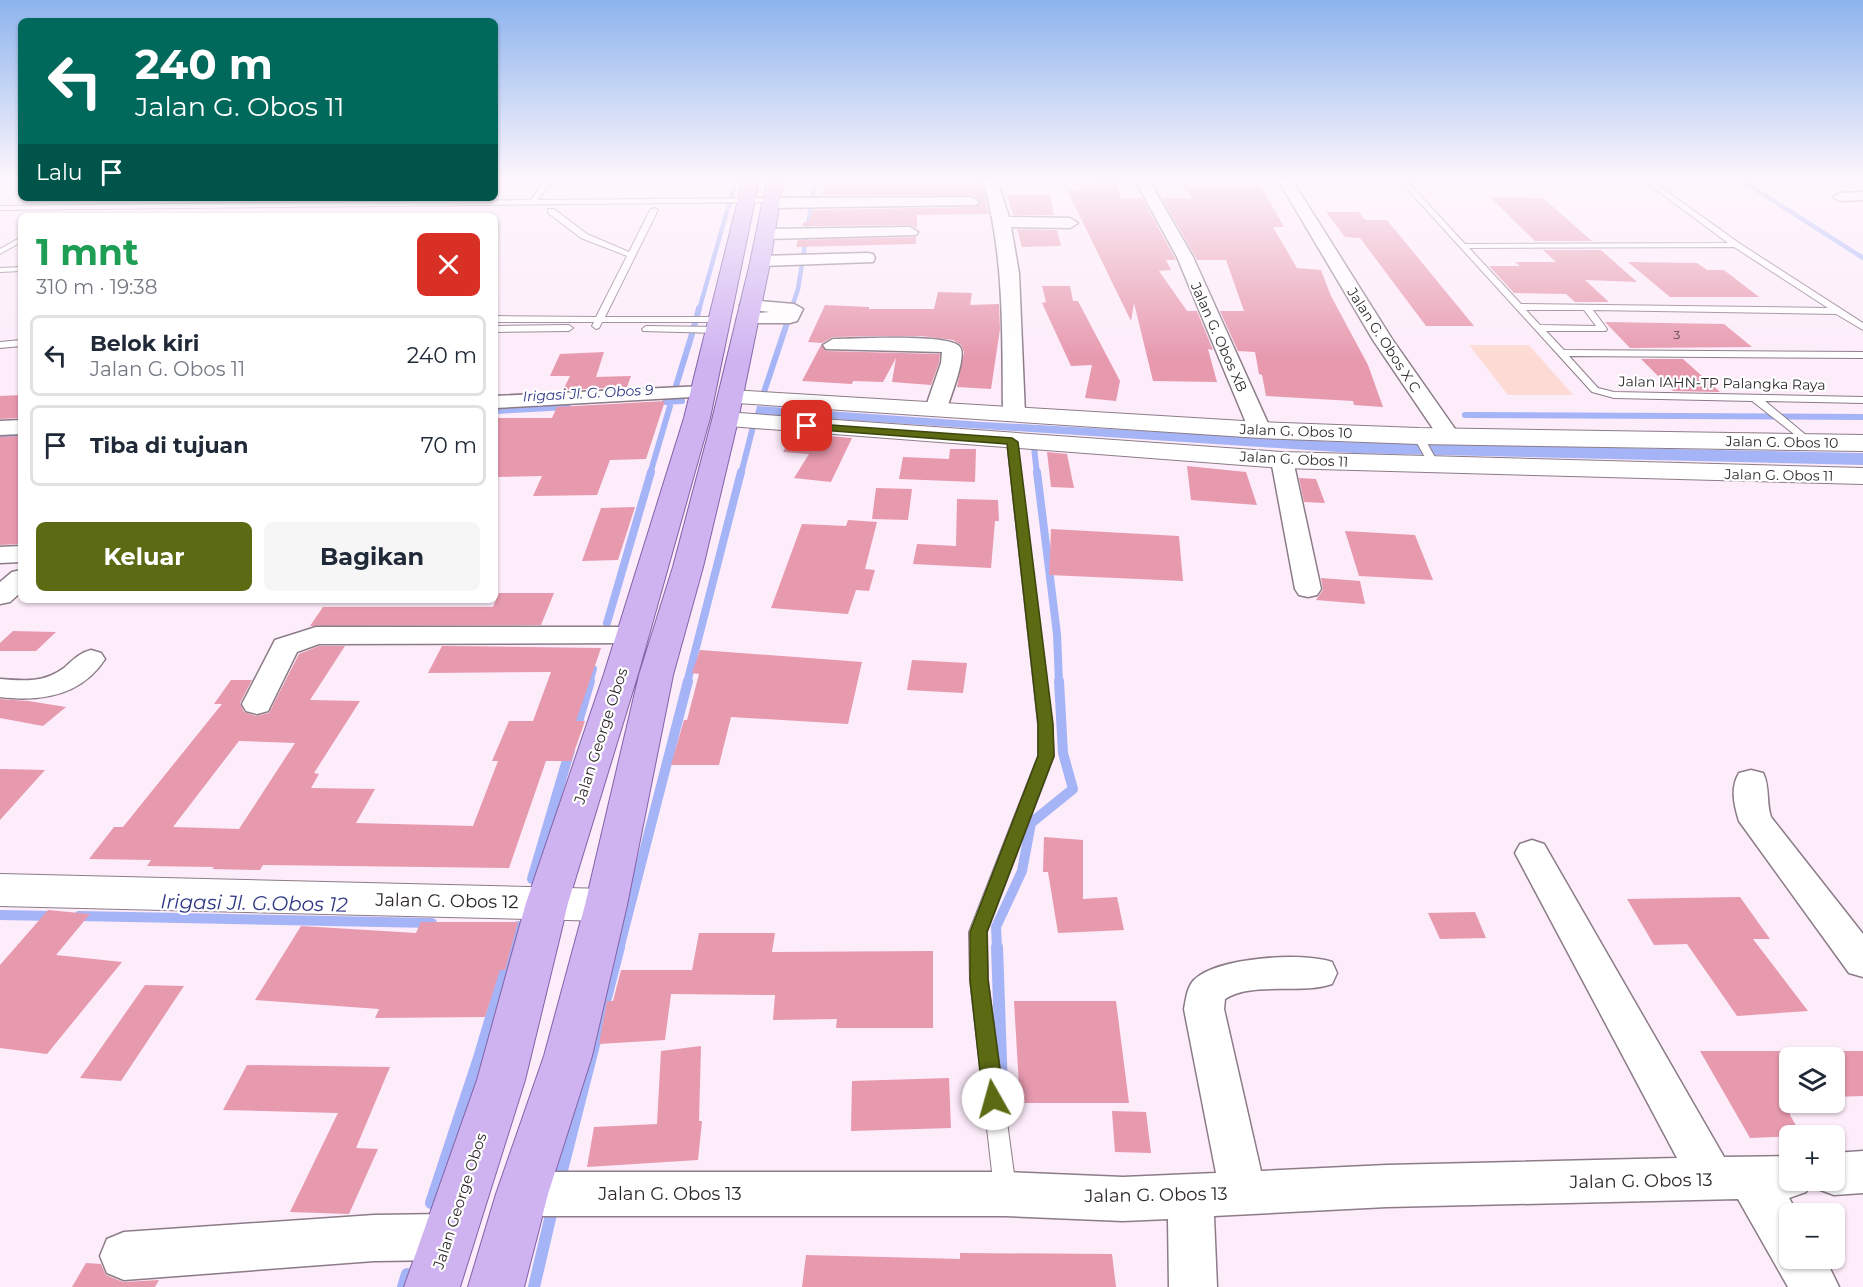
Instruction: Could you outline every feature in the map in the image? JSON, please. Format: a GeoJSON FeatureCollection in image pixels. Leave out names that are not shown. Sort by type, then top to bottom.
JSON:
{"type":"FeatureCollection","features":[{"type":"Feature","properties":{"kind":"main road","name":"Jalan George Obos"},"geometry":{"type":"LineString","coordinates":[[734,318],[756,240]]}},
{"type":"Feature","properties":{"kind":"main road","name":"Jalan George Obos"},"geometry":{"type":"LineString","coordinates":[[432,1287],[501,1080],[547,903],[639,675],[688,567],[740,407],[734,318],[756,240]]}},
{"type":"Feature","properties":{"kind":"main road","name":"Jalan George Obos"},"geometry":{"type":"LineString","coordinates":[[496,1287],[522,1194],[568,1056],[606,905],[639,675],[633,635],[740,407]]}},
{"type":"Feature","properties":{"kind":"street"},"geometry":{"type":"LineString","coordinates":[[833,240],[867,258]]}},
{"type":"Feature","properties":{"kind":"street"},"geometry":{"type":"LineString","coordinates":[[1005,240],[1010,273],[1014,414]]}},
{"type":"Feature","properties":{"kind":"street","name":"Jalan G. Obos XB"},"geometry":{"type":"LineString","coordinates":[[1176,240],[1260,430]]}},
{"type":"Feature","properties":{"kind":"street","name":"Jalan G. Obos X C"},"geometry":{"type":"LineString","coordinates":[[1322,240],[1383,339],[1449,436]]}},
{"type":"Feature","properties":{"kind":"street"},"geometry":{"type":"LineString","coordinates":[[833,345],[940,345],[952,349],[936,409]]}},
{"type":"Feature","properties":{"kind":"street"},"geometry":{"type":"LineString","coordinates":[[498,402],[740,407]]}},
{"type":"Feature","properties":{"kind":"street","name":"Jalan G. Obos 10"},"geometry":{"type":"LineString","coordinates":[[740,407],[936,409],[1014,414],[1260,430],[1426,451],[1449,436],[1802,437],[1863,443]]}},
{"type":"Feature","properties":{"kind":"street","name":"Jalan G. Obos 11"},"geometry":{"type":"LineString","coordinates":[[740,407],[1012,442],[1282,460],[1426,451],[1863,477]]}},
{"type":"Feature","properties":{"kind":"street"},"geometry":{"type":"LineString","coordinates":[[0,428],[18,427]]}},
{"type":"Feature","properties":{"kind":"street"},"geometry":{"type":"LineString","coordinates":[[1282,460],[1308,589]]}},
{"type":"Feature","properties":{"kind":"street"},"geometry":{"type":"LineString","coordinates":[[0,555],[18,555]]}},
{"type":"Feature","properties":{"kind":"street"},"geometry":{"type":"LineString","coordinates":[[0,596],[18,581]]}},
{"type":"Feature","properties":{"kind":"street"},"geometry":{"type":"LineString","coordinates":[[258,704],[285,646],[316,635],[444,638],[633,635]]}},
{"type":"Feature","properties":{"kind":"street"},"geometry":{"type":"LineString","coordinates":[[0,688],[30,692],[47,690],[72,678],[91,659]]}},
{"type":"Feature","properties":{"kind":"street"},"geometry":{"type":"LineString","coordinates":[[1751,781],[1750,804],[1756,821],[1863,962]]}},
{"type":"Feature","properties":{"kind":"street"},"geometry":{"type":"LineString","coordinates":[[1532,853],[1751,1178],[1779,1225]]}},
{"type":"Feature","properties":{"kind":"street","name":"Jalan G. Obos 12"},"geometry":{"type":"LineString","coordinates":[[0,890],[606,905]]}},
{"type":"Feature","properties":{"kind":"street"},"geometry":{"type":"LineString","coordinates":[[1244,1193],[1204,1008],[1207,991],[1214,984],[1228,979],[1318,973]]}},
{"type":"Feature","properties":{"kind":"street"},"geometry":{"type":"LineString","coordinates":[[1845,1173],[1863,1172]]}},
{"type":"Feature","properties":{"kind":"street","name":"Jalan G. Obos 13"},"geometry":{"type":"LineString","coordinates":[[522,1194],[1005,1194],[1123,1199],[1387,1186],[1751,1178]]}},
{"type":"Feature","properties":{"kind":"street"},"geometry":{"type":"LineString","coordinates":[[1191,1196],[1193,1287]]}},
{"type":"Feature","properties":{"kind":"street"},"geometry":{"type":"LineString","coordinates":[[124,1256],[374,1238],[447,1237]]}},
{"type":"Feature","properties":{"kind":"street"},"geometry":{"type":"LineString","coordinates":[[1804,1269],[1815,1287]]}},
{"type":"Feature","properties":{"kind":"lane"},"geometry":{"type":"LineString","coordinates":[[0,252],[18,240]]}},
{"type":"Feature","properties":{"kind":"lane"},"geometry":{"type":"LineString","coordinates":[[594,240],[631,255]]}},
{"type":"Feature","properties":{"kind":"lane"},"geometry":{"type":"LineString","coordinates":[[596,324],[639,240]]}},
{"type":"Feature","properties":{"kind":"lane","name":"Jalan IAHN-TP Palangka Raya"},"geometry":{"type":"LineString","coordinates":[[1458,240],[1594,390],[1605,394],[1863,400]]}},
{"type":"Feature","properties":{"kind":"lane"},"geometry":{"type":"LineString","coordinates":[[1729,240],[1863,327]]}},
{"type":"Feature","properties":{"kind":"lane"},"geometry":{"type":"LineString","coordinates":[[1464,246],[1736,245]]}},
{"type":"Feature","properties":{"kind":"lane"},"geometry":{"type":"LineString","coordinates":[[0,270],[18,270]]}},
{"type":"Feature","properties":{"kind":"lane"},"geometry":{"type":"LineString","coordinates":[[1520,307],[1837,311]]}},
{"type":"Feature","properties":{"kind":"lane"},"geometry":{"type":"LineString","coordinates":[[1539,328],[1604,329],[1586,307]]}},
{"type":"Feature","properties":{"kind":"lane"},"geometry":{"type":"LineString","coordinates":[[498,329],[734,318]]}},
{"type":"Feature","properties":{"kind":"lane"},"geometry":{"type":"LineString","coordinates":[[498,319],[596,324]]}},
{"type":"Feature","properties":{"kind":"lane"},"geometry":{"type":"LineString","coordinates":[[0,345],[18,343]]}},
{"type":"Feature","properties":{"kind":"lane","name":"Jalan IAHN-TP Palangka Raya"},"geometry":{"type":"LineString","coordinates":[[1562,353],[1863,355]]}},
{"type":"Feature","properties":{"kind":"lane"},"geometry":{"type":"LineString","coordinates":[[1755,398],[1802,437]]}},
{"type":"Feature","properties":{"kind":"lane"},"geometry":{"type":"LineString","coordinates":[[1005,1194],[979,980],[978,932],[1046,756],[1045,724],[1012,442]]}},
{"type":"Feature","properties":{"kind":"shaded area"},"geometry":{"type":"Polygon","coordinates":[[[1469,345],[1529,345],[1573,395],[1508,395],[1469,345]]]}},
{"type":"Feature","properties":{"kind":"water"},"geometry":{"type":"Polygon","coordinates":[[[757,406],[983,422],[1336,442],[1863,453],[1863,465],[1353,453],[755,414],[757,406]]]}},
{"type":"Feature","properties":{"kind":"building"},"geometry":{"type":"Polygon","coordinates":[[[798,240],[916,240],[916,244],[796,247],[798,240]]]}},
{"type":"Feature","properties":{"kind":"building"},"geometry":{"type":"Polygon","coordinates":[[[1020,240],[1060,240],[1061,246],[1022,247],[1020,240]]]}},
{"type":"Feature","properties":{"kind":"building"},"geometry":{"type":"Polygon","coordinates":[[[1091,240],[1165,240],[1176,260],[1166,260],[1171,270],[1159,271],[1187,311],[1197,311],[1213,350],[1208,349],[1217,382],[1153,381],[1134,303],[1131,321],[1091,240]]]}},
{"type":"Feature","properties":{"kind":"building"},"geometry":{"type":"Polygon","coordinates":[[[1186,240],[1281,240],[1297,268],[1321,270],[1331,296],[1368,365],[1383,407],[1354,405],[1353,401],[1266,396],[1255,352],[1238,351],[1220,311],[1244,311],[1226,260],[1197,260],[1186,240]]]}},
{"type":"Feature","properties":{"kind":"building"},"geometry":{"type":"Polygon","coordinates":[[[1362,240],[1403,240],[1474,326],[1426,326],[1362,240]]]}},
{"type":"Feature","properties":{"kind":"building"},"geometry":{"type":"Polygon","coordinates":[[[1534,240],[1592,241],[1535,241],[1534,240]]]}},
{"type":"Feature","properties":{"kind":"building"},"geometry":{"type":"Polygon","coordinates":[[[1543,250],[1601,250],[1637,282],[1585,280],[1609,302],[1575,302],[1566,294],[1514,293],[1489,266],[1520,266],[1515,262],[1556,262],[1543,250]]]}},
{"type":"Feature","properties":{"kind":"building"},"geometry":{"type":"Polygon","coordinates":[[[1628,262],[1697,263],[1707,270],[1724,270],[1759,297],[1670,297],[1628,262]]]}},
{"type":"Feature","properties":{"kind":"building"},"geometry":{"type":"Polygon","coordinates":[[[1042,286],[1070,286],[1073,301],[1078,301],[1120,381],[1116,401],[1085,398],[1092,365],[1071,366],[1042,303],[1046,302],[1042,286]]]}},
{"type":"Feature","properties":{"kind":"building"},"geometry":{"type":"Polygon","coordinates":[[[938,292],[972,293],[970,305],[999,304],[1000,329],[991,389],[957,387],[964,352],[961,345],[953,340],[921,336],[880,336],[833,337],[822,343],[808,342],[825,305],[869,307],[869,309],[934,309],[938,292]]]}},
{"type":"Feature","properties":{"kind":"building"},"geometry":{"type":"Polygon","coordinates":[[[1605,322],[1724,324],[1752,347],[1630,348],[1605,322]]]}},
{"type":"Feature","properties":{"kind":"building"},"geometry":{"type":"Polygon","coordinates":[[[821,345],[826,351],[940,354],[939,363],[931,385],[892,382],[896,358],[883,382],[853,381],[852,384],[802,381],[821,345]]]}},
{"type":"Feature","properties":{"kind":"building"},"geometry":{"type":"Polygon","coordinates":[[[604,352],[596,377],[631,376],[627,387],[563,390],[570,376],[550,376],[560,354],[604,352]]]}},
{"type":"Feature","properties":{"kind":"building"},"geometry":{"type":"Polygon","coordinates":[[[1641,359],[1683,359],[1720,392],[1673,391],[1641,359]]]}},
{"type":"Feature","properties":{"kind":"building"},"geometry":{"type":"Polygon","coordinates":[[[18,395],[18,418],[0,419],[0,396],[18,395]]]}},
{"type":"Feature","properties":{"kind":"building"},"geometry":{"type":"Polygon","coordinates":[[[665,401],[646,459],[610,460],[597,495],[533,496],[542,476],[498,477],[498,418],[552,418],[557,407],[665,401]]]}},
{"type":"Feature","properties":{"kind":"building"},"geometry":{"type":"Polygon","coordinates":[[[793,433],[852,438],[831,482],[794,478],[809,454],[783,452],[793,433]]]}},
{"type":"Feature","properties":{"kind":"building"},"geometry":{"type":"Polygon","coordinates":[[[18,436],[18,544],[0,545],[0,437],[18,436]]]}},
{"type":"Feature","properties":{"kind":"building"},"geometry":{"type":"Polygon","coordinates":[[[950,449],[976,449],[975,482],[899,479],[903,457],[949,459],[950,449]]]}},
{"type":"Feature","properties":{"kind":"building"},"geometry":{"type":"Polygon","coordinates":[[[1047,452],[1067,454],[1074,488],[1051,487],[1047,452]]]}},
{"type":"Feature","properties":{"kind":"building"},"geometry":{"type":"Polygon","coordinates":[[[1187,466],[1246,472],[1257,505],[1191,500],[1187,466]]]}},
{"type":"Feature","properties":{"kind":"building"},"geometry":{"type":"Polygon","coordinates":[[[1299,478],[1316,479],[1325,503],[1304,502],[1299,478]]]}},
{"type":"Feature","properties":{"kind":"building"},"geometry":{"type":"Polygon","coordinates":[[[876,488],[912,489],[908,520],[872,519],[876,488]]]}},
{"type":"Feature","properties":{"kind":"building"},"geometry":{"type":"Polygon","coordinates":[[[957,499],[998,500],[999,521],[995,521],[991,568],[913,564],[917,544],[956,546],[957,499]]]}},
{"type":"Feature","properties":{"kind":"building"},"geometry":{"type":"Polygon","coordinates":[[[635,507],[618,560],[582,561],[601,508],[635,507]]]}},
{"type":"Feature","properties":{"kind":"building"},"geometry":{"type":"Polygon","coordinates":[[[848,520],[877,522],[865,569],[875,570],[869,591],[856,590],[848,614],[771,608],[802,524],[846,526],[848,520]]]}},
{"type":"Feature","properties":{"kind":"building"},"geometry":{"type":"Polygon","coordinates":[[[1051,529],[1179,536],[1183,581],[1049,575],[1051,529]]]}},
{"type":"Feature","properties":{"kind":"building"},"geometry":{"type":"Polygon","coordinates":[[[1345,531],[1415,535],[1433,580],[1359,576],[1345,531]]]}},
{"type":"Feature","properties":{"kind":"building"},"geometry":{"type":"Polygon","coordinates":[[[1321,578],[1360,581],[1365,604],[1316,600],[1323,590],[1321,578]]]}},
{"type":"Feature","properties":{"kind":"building"},"geometry":{"type":"Polygon","coordinates":[[[499,593],[554,593],[541,625],[310,626],[323,607],[493,607],[495,603],[498,603],[499,593]]]}},
{"type":"Feature","properties":{"kind":"building"},"geometry":{"type":"Polygon","coordinates":[[[13,631],[56,632],[36,651],[0,651],[0,643],[13,631]]]}},
{"type":"Feature","properties":{"kind":"building"},"geometry":{"type":"Polygon","coordinates":[[[319,646],[345,646],[310,700],[360,701],[314,773],[319,774],[311,788],[375,789],[356,823],[473,826],[498,761],[492,761],[509,721],[533,721],[551,672],[428,673],[442,646],[601,648],[576,721],[585,721],[571,761],[546,761],[509,868],[263,865],[260,870],[212,869],[214,867],[147,866],[151,860],[89,859],[114,827],[123,827],[222,704],[214,704],[231,680],[252,680],[240,703],[244,712],[256,716],[269,713],[299,654],[319,646]],[[239,741],[173,827],[239,829],[295,743],[239,741]]]}},
{"type":"Feature","properties":{"kind":"building"},"geometry":{"type":"Polygon","coordinates":[[[700,650],[862,662],[848,724],[731,717],[719,765],[671,765],[684,720],[687,720],[699,674],[692,673],[700,650]]]}},
{"type":"Feature","properties":{"kind":"building"},"geometry":{"type":"Polygon","coordinates":[[[912,660],[967,663],[963,693],[907,690],[912,660]]]}},
{"type":"Feature","properties":{"kind":"building"},"geometry":{"type":"Polygon","coordinates":[[[0,699],[66,707],[43,726],[0,718],[0,699]]]}},
{"type":"Feature","properties":{"kind":"building"},"geometry":{"type":"Polygon","coordinates":[[[0,769],[45,770],[0,820],[0,769]]]}},
{"type":"Feature","properties":{"kind":"building"},"geometry":{"type":"Polygon","coordinates":[[[1044,837],[1083,840],[1083,899],[1117,897],[1124,930],[1058,933],[1048,872],[1043,872],[1044,837]]]}},
{"type":"Feature","properties":{"kind":"building"},"geometry":{"type":"Polygon","coordinates":[[[1740,897],[1770,939],[1753,939],[1808,1011],[1737,1016],[1687,944],[1654,945],[1627,899],[1740,897]]]}},
{"type":"Feature","properties":{"kind":"building"},"geometry":{"type":"Polygon","coordinates":[[[48,910],[90,914],[56,955],[122,962],[47,1054],[0,1048],[0,965],[48,910]]]}},
{"type":"Feature","properties":{"kind":"building"},"geometry":{"type":"Polygon","coordinates":[[[1475,912],[1486,938],[1440,939],[1428,913],[1475,912]]]}},
{"type":"Feature","properties":{"kind":"building"},"geometry":{"type":"Polygon","coordinates":[[[421,922],[518,922],[505,970],[500,970],[485,1017],[375,1018],[379,1009],[255,1000],[301,926],[416,933],[421,922]]]}},
{"type":"Feature","properties":{"kind":"building"},"geometry":{"type":"Polygon","coordinates":[[[699,933],[775,933],[772,952],[933,951],[933,1028],[836,1028],[837,1019],[773,1020],[775,995],[671,994],[665,1040],[599,1044],[607,1001],[613,1001],[621,970],[692,970],[699,933]]]}},
{"type":"Feature","properties":{"kind":"building"},"geometry":{"type":"Polygon","coordinates":[[[145,985],[184,986],[121,1081],[80,1078],[145,985]]]}},
{"type":"Feature","properties":{"kind":"building"},"geometry":{"type":"Polygon","coordinates":[[[1014,1001],[1116,1001],[1129,1103],[1020,1103],[1014,1001]]]}},
{"type":"Feature","properties":{"kind":"building"},"geometry":{"type":"Polygon","coordinates":[[[701,1046],[699,1121],[702,1121],[698,1160],[587,1167],[594,1127],[657,1124],[661,1051],[701,1046]]]}},
{"type":"Feature","properties":{"kind":"building"},"geometry":{"type":"Polygon","coordinates":[[[1700,1051],[1779,1051],[1779,1113],[1790,1113],[1796,1125],[1779,1125],[1779,1137],[1750,1138],[1700,1051]]]}},
{"type":"Feature","properties":{"kind":"building"},"geometry":{"type":"Polygon","coordinates":[[[1845,1051],[1863,1051],[1863,1096],[1845,1097],[1845,1051]]]}},
{"type":"Feature","properties":{"kind":"building"},"geometry":{"type":"Polygon","coordinates":[[[247,1065],[390,1067],[356,1148],[378,1149],[349,1214],[290,1212],[338,1113],[223,1110],[247,1065]]]}},
{"type":"Feature","properties":{"kind":"building"},"geometry":{"type":"Polygon","coordinates":[[[949,1078],[951,1128],[851,1131],[852,1081],[949,1078]]]}},
{"type":"Feature","properties":{"kind":"building"},"geometry":{"type":"Polygon","coordinates":[[[1112,1111],[1146,1112],[1151,1153],[1115,1152],[1112,1111]]]}},
{"type":"Feature","properties":{"kind":"building"},"geometry":{"type":"Polygon","coordinates":[[[960,1253],[1112,1254],[1116,1287],[802,1287],[806,1255],[960,1259],[960,1253]]]}},
{"type":"Feature","properties":{"kind":"building"},"geometry":{"type":"Polygon","coordinates":[[[86,1263],[101,1264],[106,1275],[123,1282],[159,1280],[155,1287],[72,1287],[86,1263]]]}},
{"type":"Feature","properties":{"kind":"waterway"},"geometry":{"type":"LineString","coordinates":[[699,310],[719,240]]}},
{"type":"Feature","properties":{"kind":"waterway"},"geometry":{"type":"LineString","coordinates":[[791,310],[798,289],[806,240]]}},
{"type":"Feature","properties":{"kind":"waterway"},"geometry":{"type":"LineString","coordinates":[[1835,240],[1863,258]]}},
{"type":"Feature","properties":{"kind":"waterway"},"geometry":{"type":"LineString","coordinates":[[697,316],[699,308]]}},
{"type":"Feature","properties":{"kind":"waterway"},"geometry":{"type":"LineString","coordinates":[[761,401],[792,308]]}},
{"type":"Feature","properties":{"kind":"waterway"},"geometry":{"type":"LineString","coordinates":[[676,386],[692,334]]}},
{"type":"Feature","properties":{"kind":"waterway","name":"Irigasi Jl. G. Obos 9"},"geometry":{"type":"LineString","coordinates":[[665,402],[682,401]]}},
{"type":"Feature","properties":{"kind":"waterway"},"geometry":{"type":"LineString","coordinates":[[650,474],[670,406]]}},
{"type":"Feature","properties":{"kind":"waterway","name":"Irigasi Jl. G. Obos 9"},"geometry":{"type":"LineString","coordinates":[[498,411],[568,407]]}},
{"type":"Feature","properties":{"kind":"waterway"},"geometry":{"type":"LineString","coordinates":[[1465,415],[1863,417]]}},
{"type":"Feature","properties":{"kind":"waterway"},"geometry":{"type":"LineString","coordinates":[[741,474],[755,419]]}},
{"type":"Feature","properties":{"kind":"waterway","name":"Irigasi Jl. G. Obos 9"},"geometry":{"type":"LineString","coordinates":[[0,437],[18,436]]}},
{"type":"Feature","properties":{"kind":"waterway"},"geometry":{"type":"LineString","coordinates":[[1034,447],[1037,474]]}},
{"type":"Feature","properties":{"kind":"waterway"},"geometry":{"type":"LineString","coordinates":[[607,623],[651,472]]}},
{"type":"Feature","properties":{"kind":"waterway"},"geometry":{"type":"LineString","coordinates":[[687,683],[741,472]]}},
{"type":"Feature","properties":{"kind":"waterway"},"geometry":{"type":"LineString","coordinates":[[1037,472],[1057,634],[1059,683]]}},
{"type":"Feature","properties":{"kind":"waterway"},"geometry":{"type":"LineString","coordinates":[[589,683],[593,669]]}},
{"type":"Feature","properties":{"kind":"waterway"},"geometry":{"type":"LineString","coordinates":[[575,732],[590,681]]}},
{"type":"Feature","properties":{"kind":"waterway"},"geometry":{"type":"LineString","coordinates":[[619,949],[688,681]]}},
{"type":"Feature","properties":{"kind":"waterway"},"geometry":{"type":"LineString","coordinates":[[997,949],[996,927],[1022,871],[1031,823],[1073,789],[1063,753],[1059,681]]}},
{"type":"Feature","properties":{"kind":"waterway"},"geometry":{"type":"LineString","coordinates":[[532,879],[570,750]]}},
{"type":"Feature","properties":{"kind":"waterway","name":"Irigasi Jl. G.Obos 12"},"geometry":{"type":"LineString","coordinates":[[0,915],[54,916]]}},
{"type":"Feature","properties":{"kind":"waterway","name":"Irigasi Jl. G.Obos 12"},"geometry":{"type":"LineString","coordinates":[[79,916],[432,923]]}},
{"type":"Feature","properties":{"kind":"waterway"},"geometry":{"type":"LineString","coordinates":[[511,949],[518,926]]}},
{"type":"Feature","properties":{"kind":"waterway"},"geometry":{"type":"LineString","coordinates":[[431,1203],[479,1058],[512,947]]}},
{"type":"Feature","properties":{"kind":"waterway"},"geometry":{"type":"LineString","coordinates":[[559,1182],[619,947]]}},
{"type":"Feature","properties":{"kind":"waterway"},"geometry":{"type":"LineString","coordinates":[[997,947],[1002,1089]]}},
{"type":"Feature","properties":{"kind":"waterway"},"geometry":{"type":"LineString","coordinates":[[534,1287],[553,1206]]}},
{"type":"Feature","properties":{"kind":"waterway"},"geometry":{"type":"LineString","coordinates":[[403,1287],[407,1274]]}},
{"type":"Feature","properties":{"kind":"route"},"geometry":{"type":"LineString","coordinates":[[807,426],[1012,442],[1045,724],[1046,756],[978,932],[979,980],[993,1099]]}}]}
